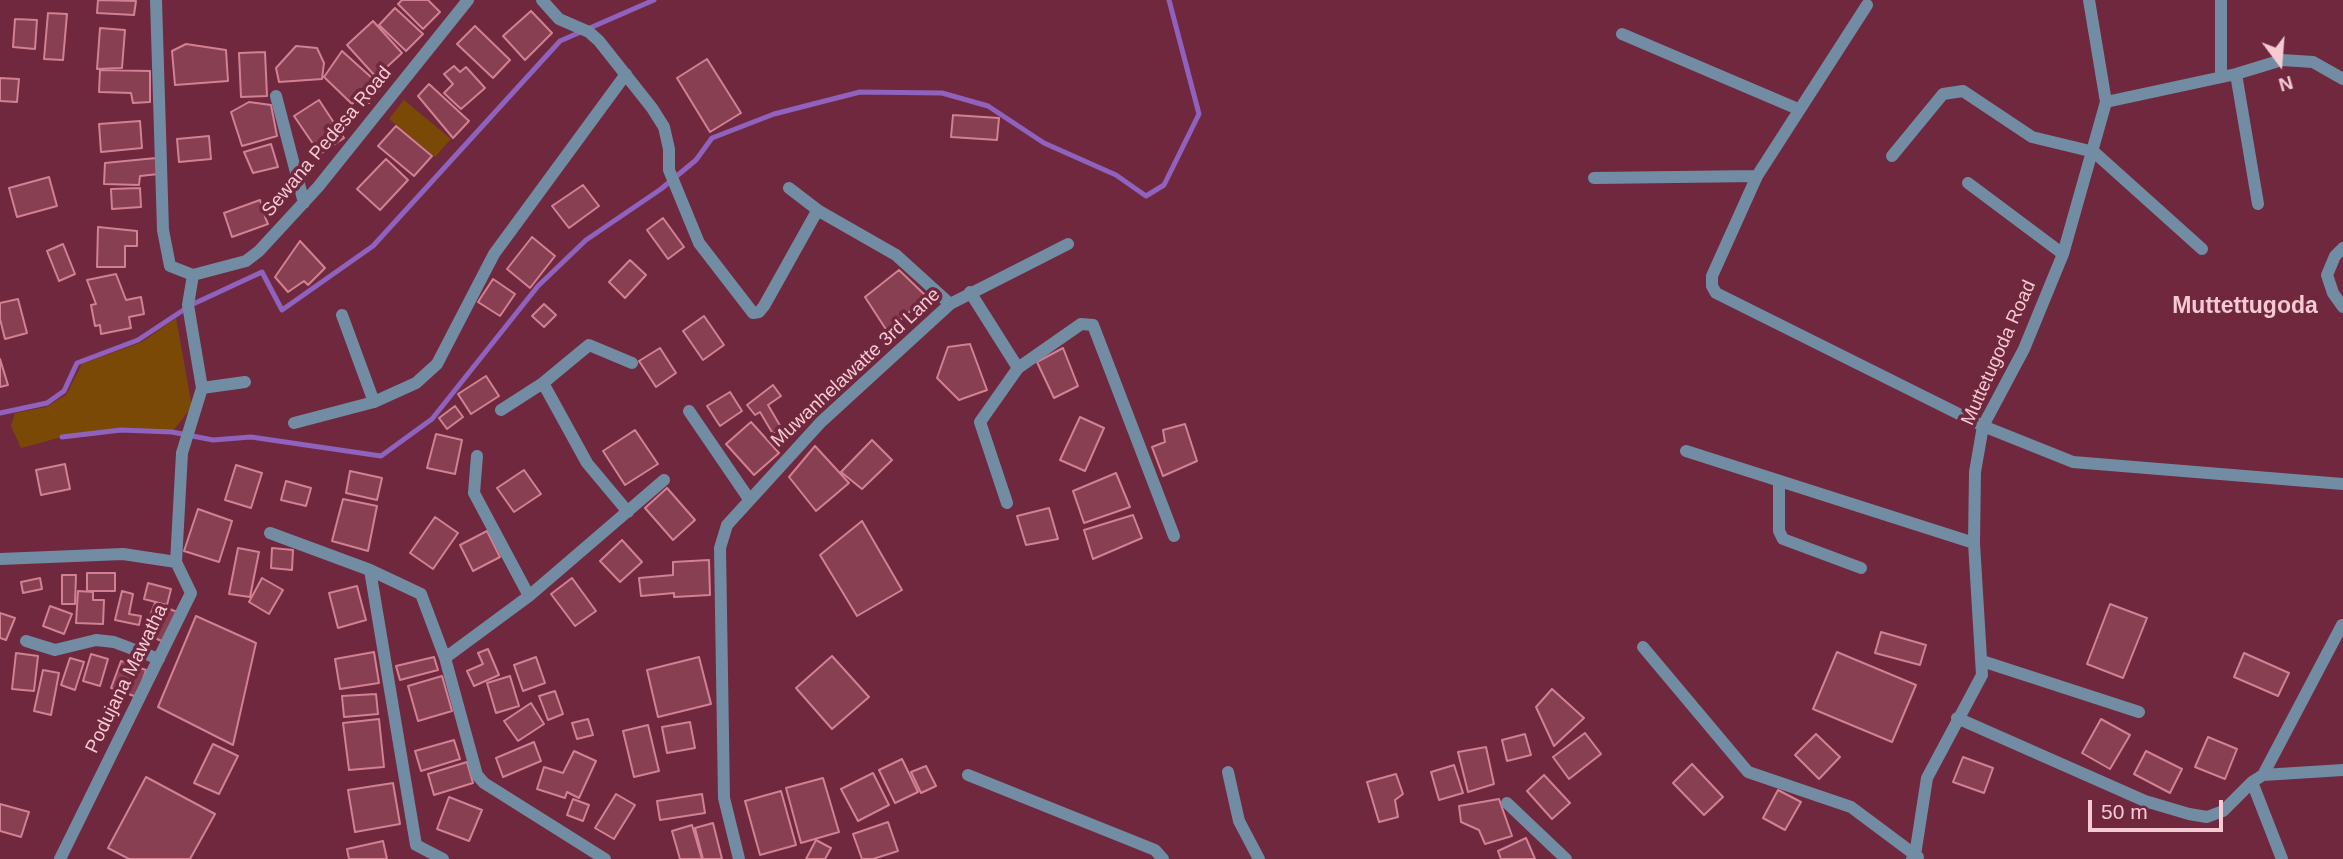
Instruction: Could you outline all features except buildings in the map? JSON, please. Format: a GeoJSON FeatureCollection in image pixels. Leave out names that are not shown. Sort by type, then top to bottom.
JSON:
{"type":"FeatureCollection","features":[{"type":"Feature","properties":{"kind":"street"},"geometry":{"type":"LineString","coordinates":[[0,559],[123,554],[176,562],[182,453],[202,388],[190,316],[189,294],[193,275],[170,266],[163,230],[156,0]]}},
{"type":"Feature","properties":{"kind":"street","name":"Sewana Pedesa Road"},"geometry":{"type":"LineString","coordinates":[[193,275],[246,261],[259,251],[304,203],[468,0]]}},
{"type":"Feature","properties":{"kind":"street"},"geometry":{"type":"LineString","coordinates":[[542,0],[559,19],[589,32],[600,41],[664,127],[669,149],[669,170],[688,221],[699,243],[753,313],[764,306],[816,213],[820,211]]}},
{"type":"Feature","properties":{"kind":"street"},"geometry":{"type":"LineString","coordinates":[[2088,0],[2106,102],[2236,74],[2282,60],[2313,61],[2343,79]]}},
{"type":"Feature","properties":{"kind":"street"},"geometry":{"type":"LineString","coordinates":[[2221,0],[2221,77]]}},
{"type":"Feature","properties":{"kind":"street"},"geometry":{"type":"LineString","coordinates":[[1867,5],[1757,176],[1712,276],[1712,286],[1716,293],[1983,426],[2073,462],[2343,484]]}},
{"type":"Feature","properties":{"kind":"street"},"geometry":{"type":"LineString","coordinates":[[1622,34],[1798,109]]}},
{"type":"Feature","properties":{"kind":"street"},"geometry":{"type":"LineString","coordinates":[[294,423],[374,402],[416,383],[437,364],[494,254],[626,74]]}},
{"type":"Feature","properties":{"kind":"street"},"geometry":{"type":"LineString","coordinates":[[2236,74],[2258,204]]}},
{"type":"Feature","properties":{"kind":"street"},"geometry":{"type":"LineString","coordinates":[[1892,156],[1943,94],[1963,91],[2032,137],[2094,152],[2202,249]]}},
{"type":"Feature","properties":{"kind":"street"},"geometry":{"type":"LineString","coordinates":[[276,96],[304,203]]}},
{"type":"Feature","properties":{"kind":"street","name":"Muttetugoda Road"},"geometry":{"type":"LineString","coordinates":[[1916,858],[1927,778],[1982,675],[1974,543],[1975,472],[1983,426],[2024,349],[2063,254],[2106,102]]}},
{"type":"Feature","properties":{"kind":"street"},"geometry":{"type":"LineString","coordinates":[[1594,178],[1757,176]]}},
{"type":"Feature","properties":{"kind":"street"},"geometry":{"type":"LineString","coordinates":[[1968,183],[2063,254]]}},
{"type":"Feature","properties":{"kind":"street"},"geometry":{"type":"LineString","coordinates":[[789,188],[820,211],[896,255],[950,304]]}},
{"type":"Feature","properties":{"kind":"street","name":"Muwanhelawatte 3rd Lane"},"geometry":{"type":"LineString","coordinates":[[739,859],[724,798],[720,548],[727,525],[821,422],[950,304],[1068,243]]}},
{"type":"Feature","properties":{"kind":"street"},"geometry":{"type":"LineString","coordinates":[[2343,248],[2334,256],[2327,275],[2333,293],[2343,307]]}},
{"type":"Feature","properties":{"kind":"street"},"geometry":{"type":"LineString","coordinates":[[970,292],[1018,369]]}},
{"type":"Feature","properties":{"kind":"street"},"geometry":{"type":"LineString","coordinates":[[342,315],[374,402]]}},
{"type":"Feature","properties":{"kind":"street"},"geometry":{"type":"LineString","coordinates":[[1007,503],[980,422],[1018,369],[1081,324],[1093,325],[1174,536]]}},
{"type":"Feature","properties":{"kind":"street"},"geometry":{"type":"LineString","coordinates":[[502,410],[543,383],[589,345],[632,363]]}},
{"type":"Feature","properties":{"kind":"street"},"geometry":{"type":"LineString","coordinates":[[202,388],[245,382]]}},
{"type":"Feature","properties":{"kind":"street"},"geometry":{"type":"LineString","coordinates":[[543,383],[587,463],[628,512]]}},
{"type":"Feature","properties":{"kind":"street"},"geometry":{"type":"LineString","coordinates":[[688,411],[749,499]]}},
{"type":"Feature","properties":{"kind":"street"},"geometry":{"type":"LineString","coordinates":[[1686,451],[1974,543]]}},
{"type":"Feature","properties":{"kind":"street"},"geometry":{"type":"LineString","coordinates":[[477,456],[474,493],[529,596]]}},
{"type":"Feature","properties":{"kind":"street"},"geometry":{"type":"LineString","coordinates":[[445,658],[529,596],[664,480]]}},
{"type":"Feature","properties":{"kind":"street"},"geometry":{"type":"LineString","coordinates":[[1779,481],[1779,531],[1783,539],[1861,568]]}},
{"type":"Feature","properties":{"kind":"street"},"geometry":{"type":"LineString","coordinates":[[270,533],[370,570],[421,594],[445,658],[477,775],[484,783],[605,859]]}},
{"type":"Feature","properties":{"kind":"street","name":"Podujana Mawatha"},"geometry":{"type":"LineString","coordinates":[[60,859],[191,593],[176,562]]}},
{"type":"Feature","properties":{"kind":"street"},"geometry":{"type":"LineString","coordinates":[[370,570],[416,845],[443,859]]}},
{"type":"Feature","properties":{"kind":"street"},"geometry":{"type":"LineString","coordinates":[[1957,718],[2145,801],[2207,817],[2223,811],[2257,779],[2342,625]]}},
{"type":"Feature","properties":{"kind":"street"},"geometry":{"type":"LineString","coordinates":[[26,641],[55,650],[96,640],[114,642],[159,659]]}},
{"type":"Feature","properties":{"kind":"street"},"geometry":{"type":"LineString","coordinates":[[1643,647],[1748,772],[1851,807],[1916,858]]}},
{"type":"Feature","properties":{"kind":"street"},"geometry":{"type":"LineString","coordinates":[[1982,661],[2138,712]]}},
{"type":"Feature","properties":{"kind":"street"},"geometry":{"type":"LineString","coordinates":[[2257,779],[2343,770]]}},
{"type":"Feature","properties":{"kind":"street"},"geometry":{"type":"LineString","coordinates":[[1228,772],[1239,821],[1259,859]]}},
{"type":"Feature","properties":{"kind":"street"},"geometry":{"type":"LineString","coordinates":[[968,775],[1155,856]]}},
{"type":"Feature","properties":{"kind":"street"},"geometry":{"type":"LineString","coordinates":[[2257,779],[2282,859]]}},
{"type":"Feature","properties":{"kind":"street"},"geometry":{"type":"LineString","coordinates":[[1507,803],[1566,859]]}},
{"type":"Feature","properties":{"kind":"shaded area"},"geometry":{"type":"Polygon","coordinates":[[[404,100],[451,139],[435,157],[389,119],[404,100]]]}},
{"type":"Feature","properties":{"kind":"shaded area"},"geometry":{"type":"Polygon","coordinates":[[[176,318],[192,407],[172,432],[121,430],[62,437],[21,448],[11,426],[15,413],[46,407],[66,395],[82,364],[142,342],[176,318]]]}},
{"type":"Feature","properties":{"kind":"waterway"},"geometry":{"type":"LineString","coordinates":[[0,413],[47,403],[64,391],[77,363],[138,340],[191,305],[262,272],[282,310],[373,246],[560,41],[654,0]]}},
{"type":"Feature","properties":{"kind":"waterway"},"geometry":{"type":"LineString","coordinates":[[62,437],[121,430],[172,432],[213,440],[251,437],[381,456],[432,419],[538,286],[586,240],[661,189],[696,160],[712,138],[774,114],[860,92],[942,93],[988,106],[1044,143],[1116,175],[1146,196],[1164,185],[1199,114],[1169,0]]}},
{"type":"Feature","properties":{"kind":"district","name":"Muttettugoda"},"geometry":{"type":"Point","coordinates":[2245,307]}}]}
